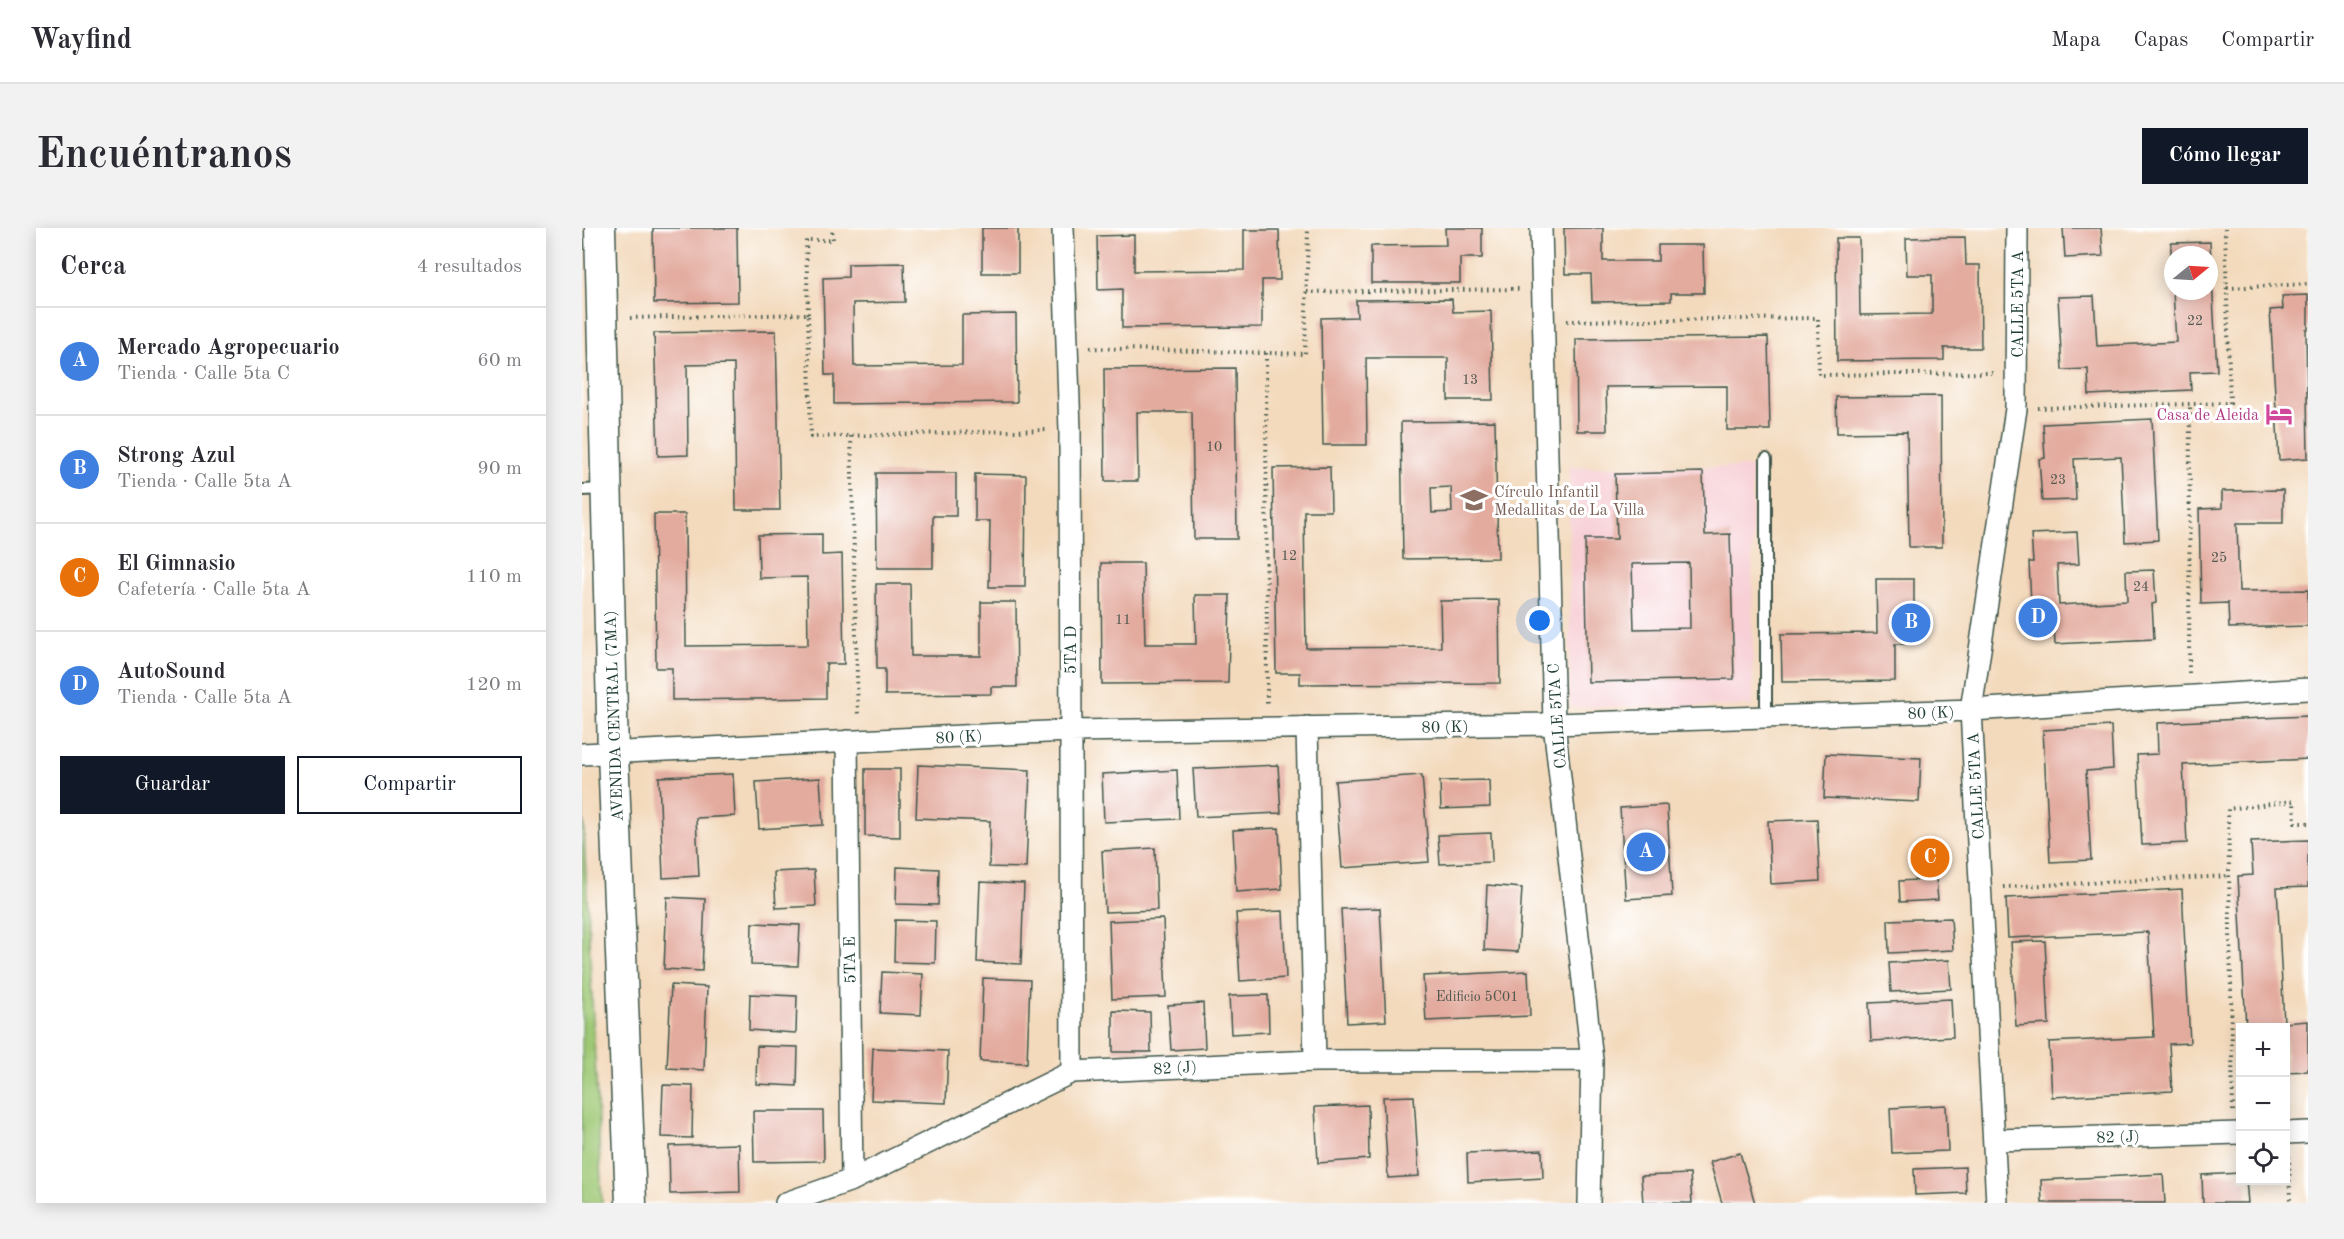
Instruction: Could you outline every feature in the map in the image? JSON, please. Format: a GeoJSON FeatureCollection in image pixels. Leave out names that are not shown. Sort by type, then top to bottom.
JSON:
{"type":"FeatureCollection","features":[{"type":"Feature","properties":{"kind":"main road","name":"AVENIDA CENTRAL (7MA)"},"geometry":{"type":"LineString","coordinates":[[600,228],[602,319],[594,489],[613,753],[631,1203]]}},
{"type":"Feature","properties":{"kind":"street","name":"5TA D"},"geometry":{"type":"LineString","coordinates":[[1063,228],[1070,429],[1069,731],[1072,1072]]}},
{"type":"Feature","properties":{"kind":"street","name":"CALLE 5TA C"},"geometry":{"type":"LineString","coordinates":[[1541,228],[1554,724],[1592,1060],[1589,1203]]}},
{"type":"Feature","properties":{"kind":"street","name":"CALLE 5TA A"},"geometry":{"type":"LineString","coordinates":[[1997,1203],[1971,710],[2016,409],[2018,373],[2016,228]]}},
{"type":"Feature","properties":{"kind":"street","name":"80 (K)"},"geometry":{"type":"LineString","coordinates":[[582,754],[1069,731],[1554,724],[1971,710],[2308,689]]}},
{"type":"Feature","properties":{"kind":"street"},"geometry":{"type":"LineString","coordinates":[[1307,727],[1315,1061]]}},
{"type":"Feature","properties":{"kind":"street","name":"5TA E"},"geometry":{"type":"LineString","coordinates":[[852,1180],[853,741]]}},
{"type":"Feature","properties":{"kind":"street","name":"82 (J)"},"geometry":{"type":"LineString","coordinates":[[786,1203],[852,1180],[1072,1072],[1315,1061],[1592,1060]]}},
{"type":"Feature","properties":{"kind":"street","name":"82 (J)"},"geometry":{"type":"LineString","coordinates":[[1995,1140],[2236,1133]]}},
{"type":"Feature","properties":{"kind":"lane"},"geometry":{"type":"LineString","coordinates":[[1766,717],[1767,459]]}},
{"type":"Feature","properties":{"kind":"path"},"geometry":{"type":"LineString","coordinates":[[832,228],[832,240],[806,240],[811,437],[1070,429]]}},
{"type":"Feature","properties":{"kind":"path"},"geometry":{"type":"LineString","coordinates":[[1067,347],[1305,354],[1308,228]]}},
{"type":"Feature","properties":{"kind":"path"},"geometry":{"type":"LineString","coordinates":[[2016,409],[2230,403],[2225,228]]}},
{"type":"Feature","properties":{"kind":"path"},"geometry":{"type":"LineString","coordinates":[[2227,288],[2308,284]]}},
{"type":"Feature","properties":{"kind":"path"},"geometry":{"type":"LineString","coordinates":[[1306,292],[1543,288]]}},
{"type":"Feature","properties":{"kind":"path"},"geometry":{"type":"LineString","coordinates":[[602,319],[808,314]]}},
{"type":"Feature","properties":{"kind":"path"},"geometry":{"type":"LineString","coordinates":[[1544,321],[1818,318],[1819,375],[2018,373]]}},
{"type":"Feature","properties":{"kind":"path"},"geometry":{"type":"LineString","coordinates":[[1266,353],[1267,728]]}},
{"type":"Feature","properties":{"kind":"path"},"geometry":{"type":"LineString","coordinates":[[2188,697],[2190,404]]}},
{"type":"Feature","properties":{"kind":"path"},"geometry":{"type":"LineString","coordinates":[[851,436],[853,741]]}},
{"type":"Feature","properties":{"kind":"path"},"geometry":{"type":"LineString","coordinates":[[2237,1131],[2228,809],[2294,801],[2295,823],[2308,823]]}},
{"type":"Feature","properties":{"kind":"path"},"geometry":{"type":"LineString","coordinates":[[1980,888],[2230,876]]}},
{"type":"Feature","properties":{"kind":"path"},"geometry":{"type":"LineString","coordinates":[[2290,1203],[2294,1133]]}},
{"type":"Feature","properties":{"kind":"shaded area"},"geometry":{"type":"Polygon","coordinates":[[[1569,467],[1752,467],[1753,706],[1570,707],[1569,467]]]}},
{"type":"Feature","properties":{"kind":"green space"},"geometry":{"type":"Polygon","coordinates":[[[582,793],[602,1203],[582,1203],[582,793]]]}},
{"type":"Feature","properties":{"kind":"building"},"geometry":{"type":"Polygon","coordinates":[[[653,228],[737,228],[738,302],[654,303],[653,228]]]}},
{"type":"Feature","properties":{"kind":"building"},"geometry":{"type":"Polygon","coordinates":[[[982,228],[1018,228],[1018,273],[982,273],[982,228]]]}},
{"type":"Feature","properties":{"kind":"building"},"geometry":{"type":"Polygon","coordinates":[[[1445,228],[1482,228],[1482,258],[1460,258],[1460,283],[1371,283],[1371,246],[1446,245],[1445,228]]]}},
{"type":"Feature","properties":{"kind":"building"},"geometry":{"type":"Polygon","coordinates":[[[1564,228],[1603,228],[1603,261],[1658,261],[1658,245],[1703,245],[1704,293],[1671,293],[1671,301],[1592,302],[1591,274],[1565,274],[1564,228]]]}},
{"type":"Feature","properties":{"kind":"building"},"geometry":{"type":"Polygon","coordinates":[[[2063,228],[2101,228],[2103,256],[2065,258],[2063,228]]]}},
{"type":"Feature","properties":{"kind":"building"},"geometry":{"type":"Polygon","coordinates":[[[1244,230],[1279,230],[1280,280],[1262,280],[1262,327],[1122,328],[1122,289],[1098,290],[1097,236],[1134,235],[1134,271],[1244,270],[1244,230]]]}},
{"type":"Feature","properties":{"kind":"building"},"geometry":{"type":"Polygon","coordinates":[[[1965,237],[1966,265],[1980,265],[1981,348],[1944,348],[1944,360],[1837,361],[1836,238],[1859,238],[1860,315],[1932,314],[1932,275],[1907,275],[1906,238],[1965,237]]]}},
{"type":"Feature","properties":{"kind":"building"},"geometry":{"type":"Polygon","coordinates":[[[2210,242],[2210,246],[2171,246],[2171,243],[2210,242]]]}},
{"type":"Feature","properties":{"kind":"building"},"geometry":{"type":"Polygon","coordinates":[[[904,263],[905,302],[853,303],[854,366],[962,365],[962,315],[1016,314],[1017,402],[834,404],[834,375],[825,375],[823,278],[848,277],[848,264],[904,263]]]}},
{"type":"Feature","properties":{"kind":"building"},"geometry":{"type":"Polygon","coordinates":[[[2308,295],[2308,329],[2306,329],[2308,458],[2279,460],[2270,310],[2283,309],[2282,296],[2308,295]]]}},
{"type":"Feature","properties":{"kind":"building"},"geometry":{"type":"Polygon","coordinates":[[[2094,296],[2097,346],[2176,342],[2174,300],[2213,300],[2217,371],[2190,372],[2191,390],[2089,395],[2088,369],[2062,370],[2058,297],[2094,296]]]}},
{"type":"Feature","properties":{"kind":"building"},"geometry":{"type":"Polygon","coordinates":[[[1452,299],[1453,312],[1491,311],[1493,400],[1448,400],[1448,358],[1366,358],[1367,445],[1323,445],[1321,318],[1357,317],[1356,300],[1452,299]]]}},
{"type":"Feature","properties":{"kind":"building"},"geometry":{"type":"Polygon","coordinates":[[[776,331],[780,510],[736,510],[734,364],[687,365],[688,455],[658,456],[654,333],[776,331]]]}},
{"type":"Feature","properties":{"kind":"building"},"geometry":{"type":"Polygon","coordinates":[[[1768,337],[1770,430],[1727,430],[1727,386],[1606,387],[1607,431],[1577,431],[1576,339],[1768,337]]]}},
{"type":"Feature","properties":{"kind":"building"},"geometry":{"type":"Polygon","coordinates":[[[1235,368],[1237,539],[1194,539],[1192,412],[1137,412],[1138,481],[1105,481],[1104,369],[1235,368]]]}},
{"type":"Feature","properties":{"kind":"building"},"geometry":{"type":"Polygon","coordinates":[[[1941,396],[1942,547],[1909,547],[1907,432],[1837,433],[1836,397],[1941,396]]]}},
{"type":"Feature","properties":{"kind":"building"},"geometry":{"type":"Polygon","coordinates":[[[2152,419],[2158,540],[2125,542],[2121,457],[2074,459],[2076,500],[2042,501],[2039,459],[2045,458],[2043,424],[2152,419]]]}},
{"type":"Feature","properties":{"kind":"building","name":"Círculo Infantil Medallitas de La Villa"},"geometry":{"type":"Polygon","coordinates":[[[1495,421],[1498,558],[1403,559],[1401,422],[1495,421]],[[1451,487],[1431,488],[1432,513],[1452,512],[1451,487]]]}},
{"type":"Feature","properties":{"kind":"building"},"geometry":{"type":"Polygon","coordinates":[[[1330,467],[1331,511],[1304,511],[1306,648],[1441,647],[1440,601],[1499,600],[1500,683],[1300,684],[1300,673],[1276,673],[1273,468],[1330,467]]]}},
{"type":"Feature","properties":{"kind":"building"},"geometry":{"type":"Polygon","coordinates":[[[1703,472],[1705,535],[1730,534],[1734,679],[1588,682],[1585,539],[1617,539],[1615,474],[1703,472]],[[1689,563],[1632,564],[1634,629],[1690,628],[1689,563]]]}},
{"type":"Feature","properties":{"kind":"building"},"geometry":{"type":"Polygon","coordinates":[[[876,473],[956,473],[956,516],[933,516],[933,568],[877,568],[876,473]]]}},
{"type":"Feature","properties":{"kind":"building"},"geometry":{"type":"Polygon","coordinates":[[[975,474],[1026,475],[1025,587],[989,587],[990,521],[975,521],[975,474]]]}},
{"type":"Feature","properties":{"kind":"building"},"geometry":{"type":"Polygon","coordinates":[[[2283,490],[2283,523],[2237,523],[2239,591],[2308,590],[2308,626],[2229,628],[2228,603],[2201,604],[2199,509],[2222,508],[2222,491],[2283,490]]]}},
{"type":"Feature","properties":{"kind":"building"},"geometry":{"type":"Polygon","coordinates":[[[654,514],[685,514],[686,646],[808,645],[807,577],[759,578],[758,535],[822,534],[822,555],[842,554],[844,664],[826,664],[826,698],[672,700],[672,668],[656,668],[654,514]]]}},
{"type":"Feature","properties":{"kind":"building"},"geometry":{"type":"Polygon","coordinates":[[[2077,532],[2079,564],[2057,565],[2059,605],[2127,601],[2126,571],[2154,570],[2156,603],[2152,604],[2154,639],[2055,644],[2054,624],[2032,625],[2029,562],[2033,562],[2031,534],[2077,532]]]}},
{"type":"Feature","properties":{"kind":"building"},"geometry":{"type":"Polygon","coordinates":[[[1101,563],[1143,563],[1145,644],[1196,644],[1195,595],[1230,595],[1228,683],[1102,684],[1101,563]]]}},
{"type":"Feature","properties":{"kind":"building"},"geometry":{"type":"Polygon","coordinates":[[[1876,579],[1914,579],[1914,644],[1895,644],[1895,681],[1782,682],[1781,634],[1877,633],[1876,579]]]}},
{"type":"Feature","properties":{"kind":"building"},"geometry":{"type":"Polygon","coordinates":[[[876,584],[910,584],[911,656],[981,656],[981,602],[1016,602],[1017,687],[991,687],[991,694],[885,695],[885,669],[877,669],[876,584]]]}},
{"type":"Feature","properties":{"kind":"building"},"geometry":{"type":"Polygon","coordinates":[[[2308,716],[2308,759],[2183,765],[2187,843],[2142,845],[2137,755],[2158,754],[2157,723],[2308,716]]]}},
{"type":"Feature","properties":{"kind":"building"},"geometry":{"type":"Polygon","coordinates":[[[2111,726],[2113,769],[2086,771],[2091,860],[2050,862],[2043,730],[2111,726]]]}},
{"type":"Feature","properties":{"kind":"building"},"geometry":{"type":"Polygon","coordinates":[[[1826,754],[1921,758],[1919,802],[1824,798],[1826,754]]]}},
{"type":"Feature","properties":{"kind":"building"},"geometry":{"type":"Polygon","coordinates":[[[918,765],[1030,770],[1026,868],[989,867],[990,821],[916,818],[918,765]]]}},
{"type":"Feature","properties":{"kind":"building"},"geometry":{"type":"Polygon","coordinates":[[[1278,765],[1281,813],[1196,817],[1193,769],[1278,765]]]}},
{"type":"Feature","properties":{"kind":"building"},"geometry":{"type":"Polygon","coordinates":[[[865,769],[900,769],[900,837],[865,836],[865,769]]]}},
{"type":"Feature","properties":{"kind":"building"},"geometry":{"type":"Polygon","coordinates":[[[1177,770],[1179,819],[1104,822],[1102,774],[1177,770]]]}},
{"type":"Feature","properties":{"kind":"building"},"geometry":{"type":"Polygon","coordinates":[[[733,774],[735,816],[696,818],[699,876],[663,878],[659,777],[733,774]]]}},
{"type":"Feature","properties":{"kind":"building"},"geometry":{"type":"Polygon","coordinates":[[[1422,775],[1429,862],[1342,868],[1335,781],[1422,775]]]}},
{"type":"Feature","properties":{"kind":"building"},"geometry":{"type":"Polygon","coordinates":[[[820,778],[823,825],[759,829],[756,782],[820,778]]]}},
{"type":"Feature","properties":{"kind":"building"},"geometry":{"type":"Polygon","coordinates":[[[1489,780],[1490,807],[1441,809],[1440,781],[1489,780]]]}},
{"type":"Feature","properties":{"kind":"building"},"geometry":{"type":"Polygon","coordinates":[[[1667,805],[1672,896],[1626,899],[1620,808],[1667,805]]]}},
{"type":"Feature","properties":{"kind":"building"},"geometry":{"type":"Polygon","coordinates":[[[1817,819],[1820,881],[1771,884],[1768,821],[1817,819]]]}},
{"type":"Feature","properties":{"kind":"building"},"geometry":{"type":"Polygon","coordinates":[[[1279,828],[1282,889],[1236,892],[1233,830],[1279,828]]]}},
{"type":"Feature","properties":{"kind":"building"},"geometry":{"type":"Polygon","coordinates":[[[1491,833],[1492,862],[1440,864],[1438,835],[1491,833]]]}},
{"type":"Feature","properties":{"kind":"building"},"geometry":{"type":"Polygon","coordinates":[[[2308,840],[2308,887],[2277,888],[2284,1023],[2246,1023],[2238,876],[2253,875],[2251,842],[2308,840]]]}},
{"type":"Feature","properties":{"kind":"building"},"geometry":{"type":"Polygon","coordinates":[[[1155,848],[1157,910],[1105,912],[1102,851],[1155,848]]]}},
{"type":"Feature","properties":{"kind":"building"},"geometry":{"type":"Polygon","coordinates":[[[897,867],[939,869],[938,905],[896,904],[897,867]]]}},
{"type":"Feature","properties":{"kind":"building"},"geometry":{"type":"Polygon","coordinates":[[[814,870],[816,906],[776,908],[774,872],[814,870]]]}},
{"type":"Feature","properties":{"kind":"building"},"geometry":{"type":"Polygon","coordinates":[[[1936,879],[1938,900],[1900,902],[1899,881],[1936,879]]]}},
{"type":"Feature","properties":{"kind":"building"},"geometry":{"type":"Polygon","coordinates":[[[980,882],[1024,884],[1021,964],[977,962],[980,882]]]}},
{"type":"Feature","properties":{"kind":"building"},"geometry":{"type":"Polygon","coordinates":[[[1487,885],[1522,888],[1518,952],[1484,950],[1487,885]]]}},
{"type":"Feature","properties":{"kind":"building"},"geometry":{"type":"Polygon","coordinates":[[[2182,889],[2190,1043],[2169,1044],[2172,1091],[2052,1097],[2049,1042],[2154,1037],[2148,932],[2008,938],[2006,898],[2182,889]]]}},
{"type":"Feature","properties":{"kind":"building"},"geometry":{"type":"Polygon","coordinates":[[[667,897],[705,899],[702,971],[664,969],[667,897]]]}},
{"type":"Feature","properties":{"kind":"building"},"geometry":{"type":"Polygon","coordinates":[[[1380,908],[1386,1021],[1347,1023],[1341,909],[1380,908]]]}},
{"type":"Feature","properties":{"kind":"building"},"geometry":{"type":"Polygon","coordinates":[[[1283,911],[1286,978],[1240,981],[1236,913],[1283,911]]]}},
{"type":"Feature","properties":{"kind":"building"},"geometry":{"type":"Polygon","coordinates":[[[1951,918],[1953,950],[1889,953],[1888,920],[1951,918]]]}},
{"type":"Feature","properties":{"kind":"building"},"geometry":{"type":"Polygon","coordinates":[[[1163,919],[1166,997],[1112,999],[1109,921],[1163,919]]]}},
{"type":"Feature","properties":{"kind":"building"},"geometry":{"type":"Polygon","coordinates":[[[895,920],[936,921],[935,963],[894,962],[895,920]]]}},
{"type":"Feature","properties":{"kind":"building"},"geometry":{"type":"Polygon","coordinates":[[[752,923],[800,925],[798,966],[751,965],[752,923]]]}},
{"type":"Feature","properties":{"kind":"building"},"geometry":{"type":"Polygon","coordinates":[[[2045,941],[2049,1024],[2016,1026],[2011,942],[2045,941]]]}},
{"type":"Feature","properties":{"kind":"building"},"geometry":{"type":"Polygon","coordinates":[[[1949,960],[1951,989],[1891,992],[1889,963],[1949,960]]]}},
{"type":"Feature","properties":{"kind":"building"},"geometry":{"type":"Polygon","coordinates":[[[1528,971],[1530,1016],[1426,1021],[1423,976],[1528,971]]]}},
{"type":"Feature","properties":{"kind":"building"},"geometry":{"type":"Polygon","coordinates":[[[882,972],[923,974],[921,1015],[880,1013],[882,972]]]}},
{"type":"Feature","properties":{"kind":"building"},"geometry":{"type":"Polygon","coordinates":[[[983,978],[1030,980],[1027,1063],[980,1061],[983,978]]]}},
{"type":"Feature","properties":{"kind":"building"},"geometry":{"type":"Polygon","coordinates":[[[671,985],[707,987],[704,1070],[667,1068],[671,985]]]}},
{"type":"Feature","properties":{"kind":"building"},"geometry":{"type":"Polygon","coordinates":[[[750,994],[797,996],[796,1033],[749,1030],[750,994]]]}},
{"type":"Feature","properties":{"kind":"building"},"geometry":{"type":"Polygon","coordinates":[[[1268,995],[1269,1032],[1231,1034],[1229,996],[1268,995]]]}},
{"type":"Feature","properties":{"kind":"building"},"geometry":{"type":"Polygon","coordinates":[[[1951,999],[1953,1037],[1871,1041],[1869,1003],[1951,999]]]}},
{"type":"Feature","properties":{"kind":"building"},"geometry":{"type":"Polygon","coordinates":[[[1203,1003],[1205,1048],[1171,1050],[1168,1005],[1203,1003]]]}},
{"type":"Feature","properties":{"kind":"building"},"geometry":{"type":"Polygon","coordinates":[[[1113,1011],[1150,1012],[1151,1052],[1113,1052],[1113,1011]]]}},
{"type":"Feature","properties":{"kind":"building"},"geometry":{"type":"Polygon","coordinates":[[[2308,1021],[2308,1071],[2290,1072],[2290,1023],[2284,1023],[2308,1021]]]}},
{"type":"Feature","properties":{"kind":"building"},"geometry":{"type":"Polygon","coordinates":[[[757,1046],[798,1047],[797,1086],[756,1084],[757,1046]]]}},
{"type":"Feature","properties":{"kind":"building"},"geometry":{"type":"Polygon","coordinates":[[[873,1048],[948,1051],[946,1103],[871,1100],[873,1048]]]}},
{"type":"Feature","properties":{"kind":"building"},"geometry":{"type":"Polygon","coordinates":[[[663,1085],[693,1086],[692,1138],[661,1137],[663,1085]]]}},
{"type":"Feature","properties":{"kind":"building"},"geometry":{"type":"Polygon","coordinates":[[[1414,1096],[1419,1176],[1388,1178],[1383,1097],[1414,1096]]]}},
{"type":"Feature","properties":{"kind":"building"},"geometry":{"type":"Polygon","coordinates":[[[1368,1105],[1369,1159],[1318,1163],[1315,1107],[1368,1105]]]}},
{"type":"Feature","properties":{"kind":"building"},"geometry":{"type":"Polygon","coordinates":[[[1946,1105],[1948,1151],[1892,1153],[1890,1108],[1946,1105]]]}},
{"type":"Feature","properties":{"kind":"building"},"geometry":{"type":"Polygon","coordinates":[[[753,1111],[823,1111],[824,1161],[754,1162],[753,1111]]]}},
{"type":"Feature","properties":{"kind":"building"},"geometry":{"type":"Polygon","coordinates":[[[739,1144],[740,1192],[670,1194],[669,1146],[739,1144]]]}},
{"type":"Feature","properties":{"kind":"building"},"geometry":{"type":"Polygon","coordinates":[[[1542,1150],[1543,1178],[1468,1182],[1467,1153],[1542,1150]]]}},
{"type":"Feature","properties":{"kind":"building"},"geometry":{"type":"Polygon","coordinates":[[[1740,1153],[1755,1203],[1722,1203],[1710,1162],[1740,1153]]]}},
{"type":"Feature","properties":{"kind":"building"},"geometry":{"type":"Polygon","coordinates":[[[1965,1167],[1966,1193],[1915,1195],[1914,1169],[1965,1167]]]}},
{"type":"Feature","properties":{"kind":"building"},"geometry":{"type":"Polygon","coordinates":[[[2236,1173],[2236,1185],[2246,1185],[2248,1203],[2203,1203],[2202,1175],[2236,1173]]]}},
{"type":"Feature","properties":{"kind":"building"},"geometry":{"type":"Polygon","coordinates":[[[1690,1174],[1692,1203],[1643,1203],[1641,1176],[1690,1174]]]}},
{"type":"Feature","properties":{"kind":"building"},"geometry":{"type":"Polygon","coordinates":[[[2163,1174],[2165,1203],[2042,1203],[2041,1180],[2163,1174]]]}},
{"type":"Feature","properties":{"kind":"place","name":"Casa de Aleida"},"geometry":{"type":"Point","coordinates":[2279,414]}},
{"type":"Feature","properties":{"kind":"place","name":"Círculo Infantil Medallitas de La Villa"},"geometry":{"type":"Point","coordinates":[1474,500]}},
{"type":"Feature","properties":{"kind":"place","name":"AutoSound"},"geometry":{"type":"Point","coordinates":[2038,618]}},
{"type":"Feature","properties":{"kind":"place","name":"Strong Azul"},"geometry":{"type":"Point","coordinates":[1911,623]}},
{"type":"Feature","properties":{"kind":"place","name":"Mercado Agropecuario"},"geometry":{"type":"Point","coordinates":[1646,852]}},
{"type":"Feature","properties":{"kind":"place","name":"El Gimnasio"},"geometry":{"type":"Point","coordinates":[1930,858]}}]}
